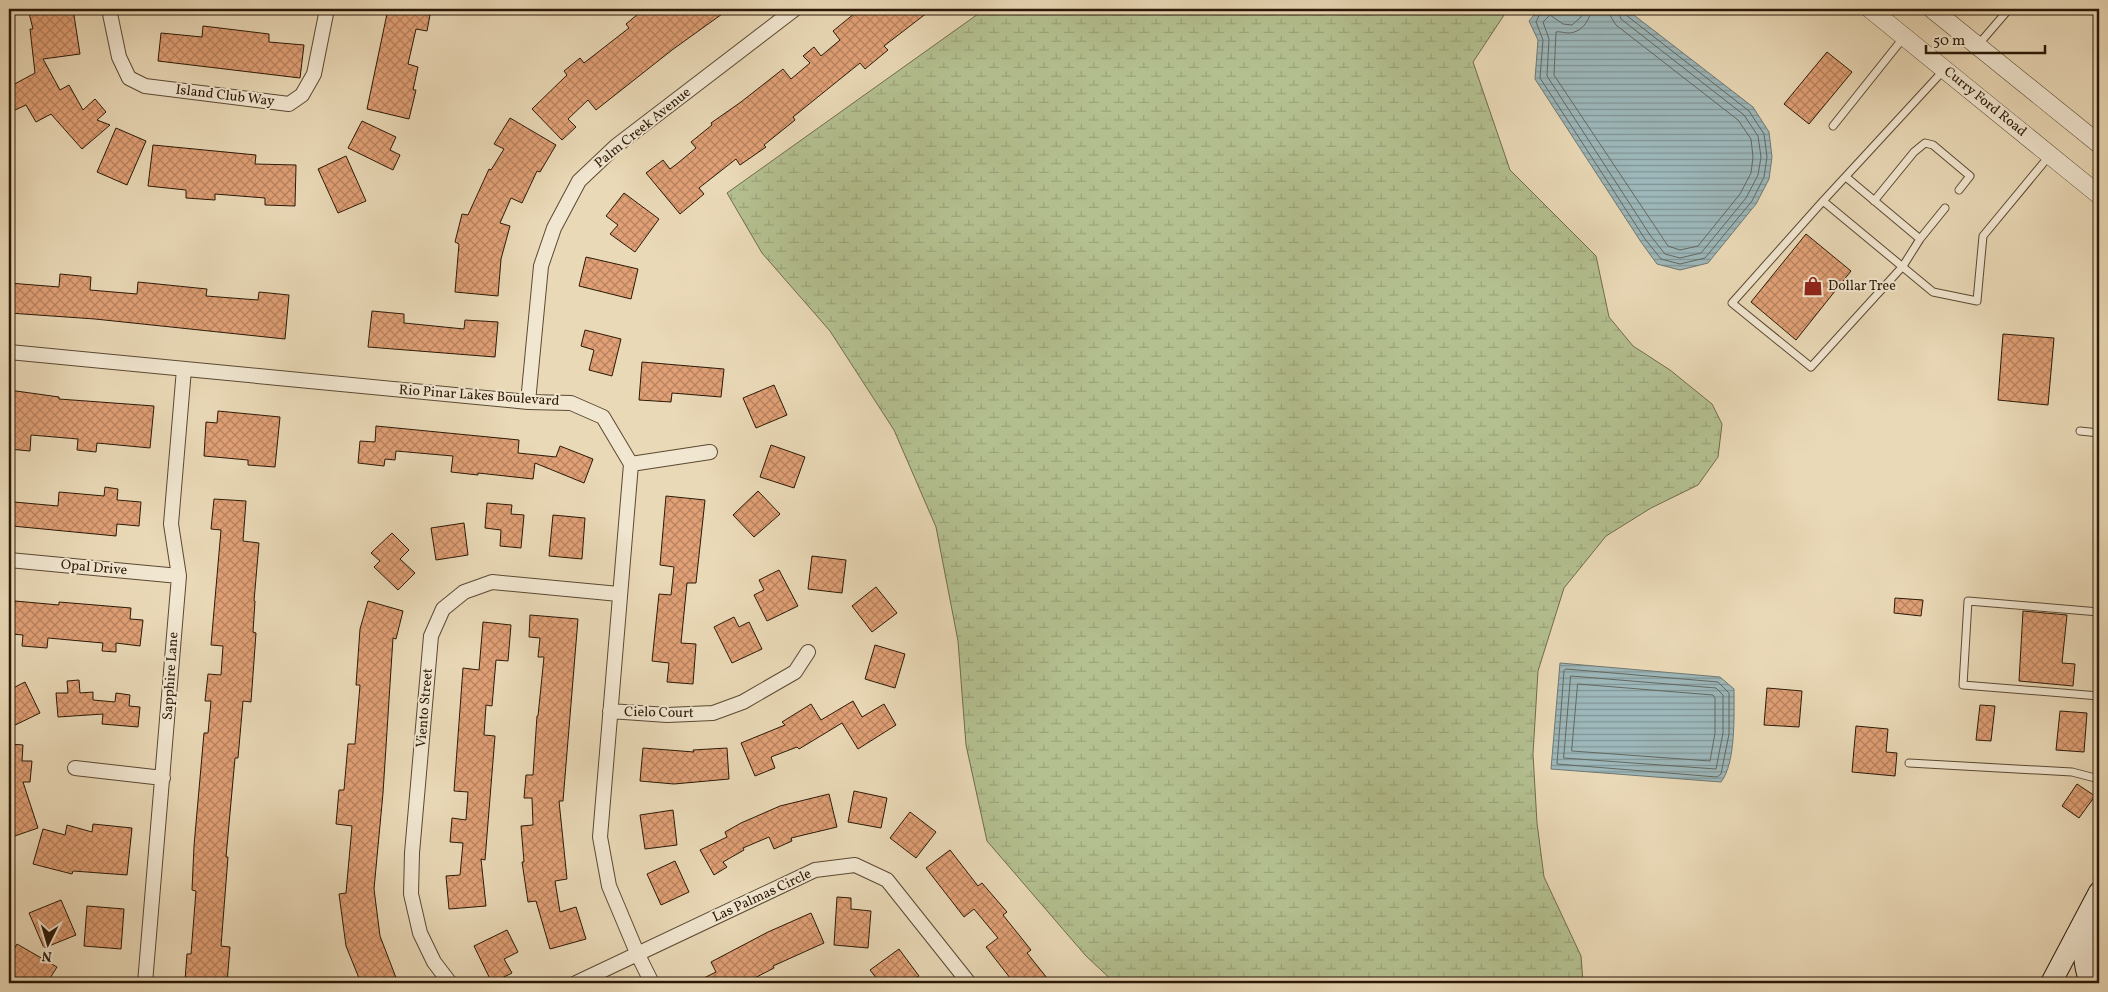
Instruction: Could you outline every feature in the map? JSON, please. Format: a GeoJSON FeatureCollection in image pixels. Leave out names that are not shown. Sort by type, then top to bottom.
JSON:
{"type":"FeatureCollection","features":[{"type":"Feature","properties":{"kind":"main road"},"geometry":{"type":"LineString","coordinates":[[2051,983],[2099,892]]}},
{"type":"Feature","properties":{"kind":"main road"},"geometry":{"type":"LineString","coordinates":[[2091,983],[2083,962],[2087,945],[2099,915]]}},
{"type":"Feature","properties":{"kind":"main road"},"geometry":{"type":"LineString","coordinates":[[2091,983],[2099,964]]}},
{"type":"Feature","properties":{"kind":"street","name":"Island Club Way"},"geometry":{"type":"LineString","coordinates":[[109,9],[119,57],[129,78],[145,86],[289,104],[302,95],[314,74],[327,9]]}},
{"type":"Feature","properties":{"kind":"street","name":"Palm Creek Avenue"},"geometry":{"type":"LineString","coordinates":[[528,402],[541,266],[554,228],[579,181],[616,146],[795,9]]}},
{"type":"Feature","properties":{"kind":"street","name":"Curry Ford Road"},"geometry":{"type":"LineString","coordinates":[[1870,9],[2099,195]]}},
{"type":"Feature","properties":{"kind":"street"},"geometry":{"type":"LineString","coordinates":[[1932,9],[2099,144]]}},
{"type":"Feature","properties":{"kind":"street","name":"Rio Pinar Lakes Boulevard"},"geometry":{"type":"LineString","coordinates":[[9,352],[528,402],[571,403],[603,417],[631,464]]}},
{"type":"Feature","properties":{"kind":"street","name":"Sapphire Lane"},"geometry":{"type":"LineString","coordinates":[[145,983],[179,576],[171,524],[184,369]]}},
{"type":"Feature","properties":{"kind":"street"},"geometry":{"type":"LineString","coordinates":[[652,983],[609,886],[600,837],[631,464],[710,452]]}},
{"type":"Feature","properties":{"kind":"street","name":"Opal Drive"},"geometry":{"type":"LineString","coordinates":[[9,560],[179,576]]}},
{"type":"Feature","properties":{"kind":"street","name":"Viento Street"},"geometry":{"type":"LineString","coordinates":[[450,983],[434,962],[420,933],[412,894],[412,853],[431,636],[443,609],[464,592],[492,582],[619,594]]}},
{"type":"Feature","properties":{"kind":"street","name":"Cielo Court"},"geometry":{"type":"LineString","coordinates":[[610,711],[667,716],[713,713],[743,702],[795,672],[808,652]]}},
{"type":"Feature","properties":{"kind":"street"},"geometry":{"type":"LineString","coordinates":[[75,768],[163,778]]}},
{"type":"Feature","properties":{"kind":"street","name":"Las Palmas Circle"},"geometry":{"type":"LineString","coordinates":[[576,983],[815,870],[855,865],[887,880],[969,983]]}},
{"type":"Feature","properties":{"kind":"lane"},"geometry":{"type":"LineString","coordinates":[[1978,45],[2009,9]]}},
{"type":"Feature","properties":{"kind":"lane"},"geometry":{"type":"LineString","coordinates":[[1833,126],[1904,36]]}},
{"type":"Feature","properties":{"kind":"lane"},"geometry":{"type":"LineString","coordinates":[[1944,70],[1732,303],[1811,367],[1902,266],[1920,239],[1945,208]]}},
{"type":"Feature","properties":{"kind":"lane"},"geometry":{"type":"LineString","coordinates":[[1874,201],[1914,152],[1924,143],[1933,145],[1970,176],[1959,190]]}},
{"type":"Feature","properties":{"kind":"lane"},"geometry":{"type":"LineString","coordinates":[[1824,201],[1933,292],[1977,301],[1982,236],[2050,155]]}},
{"type":"Feature","properties":{"kind":"lane"},"geometry":{"type":"LineString","coordinates":[[1846,177],[1920,239]]}},
{"type":"Feature","properties":{"kind":"lane"},"geometry":{"type":"LineString","coordinates":[[2080,431],[2099,433]]}},
{"type":"Feature","properties":{"kind":"lane"},"geometry":{"type":"LineString","coordinates":[[2099,612],[1968,600],[1963,685],[2099,696]]}},
{"type":"Feature","properties":{"kind":"lane"},"geometry":{"type":"LineString","coordinates":[[1909,763],[2072,772],[2099,779]]}},
{"type":"Feature","properties":{"kind":"green space"},"geometry":{"type":"Polygon","coordinates":[[[985,9],[1508,9],[1473,62],[1510,170],[1596,256],[1609,317],[1633,346],[1670,370],[1712,404],[1722,424],[1718,457],[1698,485],[1651,508],[1606,536],[1564,588],[1538,671],[1533,754],[1537,823],[1544,877],[1581,956],[1583,983],[1115,983],[1086,956],[987,841],[966,745],[958,641],[936,527],[894,430],[830,331],[762,253],[727,193],[985,9]]]}},
{"type":"Feature","properties":{"kind":"water"},"geometry":{"type":"Polygon","coordinates":[[[1539,9],[1558,9],[1568,14],[1574,9],[1626,9],[1753,107],[1769,132],[1772,157],[1769,179],[1756,204],[1708,263],[1680,270],[1657,264],[1641,242],[1535,79],[1538,40],[1529,21],[1539,9]]]}},
{"type":"Feature","properties":{"kind":"water"},"geometry":{"type":"Polygon","coordinates":[[[1560,663],[1720,677],[1734,689],[1732,751],[1726,774],[1721,782],[1551,769],[1560,663]]]}},
{"type":"Feature","properties":{"kind":"building"},"geometry":{"type":"Polygon","coordinates":[[[28,9],[73,9],[80,54],[43,59],[60,90],[69,85],[83,110],[95,99],[106,112],[97,120],[110,125],[82,149],[51,114],[36,122],[26,105],[15,110],[9,99],[9,87],[35,73],[30,29],[33,29],[28,9]]]}},
{"type":"Feature","properties":{"kind":"building"},"geometry":{"type":"Polygon","coordinates":[[[388,9],[430,15],[427,31],[416,29],[408,64],[418,67],[413,90],[416,90],[409,119],[367,109],[388,9]]]}},
{"type":"Feature","properties":{"kind":"building"},"geometry":{"type":"Polygon","coordinates":[[[644,9],[729,9],[672,50],[596,110],[588,100],[568,119],[576,127],[562,140],[532,109],[567,75],[564,71],[580,58],[584,63],[629,28],[626,24],[644,9]]]}},
{"type":"Feature","properties":{"kind":"building"},"geometry":{"type":"Polygon","coordinates":[[[860,9],[932,9],[884,46],[888,50],[865,69],[860,63],[793,117],[795,120],[764,145],[766,147],[740,165],[736,159],[699,188],[704,194],[680,214],[646,173],[663,160],[670,169],[678,163],[696,148],[691,142],[712,125],[711,123],[783,69],[791,79],[810,63],[803,56],[814,47],[821,56],[840,40],[833,31],[860,9]]]}},
{"type":"Feature","properties":{"kind":"building"},"geometry":{"type":"Polygon","coordinates":[[[203,26],[269,34],[269,42],[304,45],[300,78],[158,61],[161,33],[202,37],[203,26]]]}},
{"type":"Feature","properties":{"kind":"building"},"geometry":{"type":"Polygon","coordinates":[[[1827,52],[1852,72],[1809,124],[1784,104],[1827,52]]]}},
{"type":"Feature","properties":{"kind":"building"},"geometry":{"type":"Polygon","coordinates":[[[510,118],[556,145],[540,172],[537,171],[522,203],[511,198],[500,223],[510,226],[501,259],[498,296],[455,292],[459,244],[455,242],[462,214],[468,215],[489,169],[491,170],[504,149],[494,144],[510,118]]]}},
{"type":"Feature","properties":{"kind":"building"},"geometry":{"type":"Polygon","coordinates":[[[362,121],[396,137],[390,150],[400,155],[393,170],[348,148],[362,121]]]}},
{"type":"Feature","properties":{"kind":"building"},"geometry":{"type":"Polygon","coordinates":[[[116,128],[146,141],[127,185],[97,172],[116,128]]]}},
{"type":"Feature","properties":{"kind":"building"},"geometry":{"type":"Polygon","coordinates":[[[153,145],[256,155],[255,164],[296,165],[295,206],[265,205],[265,198],[215,194],[215,200],[186,198],[186,190],[148,186],[153,145]]]}},
{"type":"Feature","properties":{"kind":"building"},"geometry":{"type":"Polygon","coordinates":[[[346,156],[366,201],[338,213],[318,169],[346,156]]]}},
{"type":"Feature","properties":{"kind":"building"},"geometry":{"type":"Polygon","coordinates":[[[624,193],[659,219],[635,252],[610,234],[618,225],[606,216],[624,193]]]}},
{"type":"Feature","properties":{"kind":"building"},"geometry":{"type":"Polygon","coordinates":[[[1806,234],[1851,271],[1796,340],[1751,302],[1806,234]]]}},
{"type":"Feature","properties":{"kind":"building"},"geometry":{"type":"Polygon","coordinates":[[[586,257],[638,269],[631,299],[579,286],[586,257]]]}},
{"type":"Feature","properties":{"kind":"building"},"geometry":{"type":"Polygon","coordinates":[[[60,274],[91,277],[90,290],[137,294],[138,282],[207,289],[206,296],[258,300],[259,292],[289,295],[285,339],[95,319],[9,313],[9,283],[59,287],[60,274]]]}},
{"type":"Feature","properties":{"kind":"building"},"geometry":{"type":"Polygon","coordinates":[[[372,311],[404,314],[404,323],[464,329],[465,320],[498,322],[495,357],[368,347],[372,311]]]}},
{"type":"Feature","properties":{"kind":"building"},"geometry":{"type":"Polygon","coordinates":[[[585,330],[621,339],[612,376],[589,370],[594,350],[581,346],[585,330]]]}},
{"type":"Feature","properties":{"kind":"building"},"geometry":{"type":"Polygon","coordinates":[[[2003,334],[2054,338],[2048,405],[1998,400],[2003,334]]]}},
{"type":"Feature","properties":{"kind":"building"},"geometry":{"type":"Polygon","coordinates":[[[642,362],[724,369],[721,397],[672,393],[671,402],[639,400],[642,362]]]}},
{"type":"Feature","properties":{"kind":"building"},"geometry":{"type":"Polygon","coordinates":[[[774,385],[787,415],[756,428],[743,398],[774,385]]]}},
{"type":"Feature","properties":{"kind":"building"},"geometry":{"type":"Polygon","coordinates":[[[9,390],[59,397],[59,399],[154,406],[150,448],[97,443],[96,452],[77,450],[78,439],[31,435],[30,451],[9,449],[9,390]]]}},
{"type":"Feature","properties":{"kind":"building"},"geometry":{"type":"Polygon","coordinates":[[[218,411],[280,417],[275,467],[248,465],[248,460],[204,456],[206,422],[217,423],[218,411]]]}},
{"type":"Feature","properties":{"kind":"building"},"geometry":{"type":"Polygon","coordinates":[[[376,426],[519,440],[518,453],[556,457],[560,446],[593,459],[584,483],[535,463],[533,479],[451,472],[453,456],[396,451],[395,460],[385,459],[384,466],[358,463],[360,441],[375,442],[376,426]]]}},
{"type":"Feature","properties":{"kind":"building"},"geometry":{"type":"Polygon","coordinates":[[[771,445],[805,457],[794,488],[760,477],[771,445]]]}},
{"type":"Feature","properties":{"kind":"building"},"geometry":{"type":"Polygon","coordinates":[[[105,487],[118,489],[117,500],[141,502],[139,526],[117,524],[116,536],[12,526],[14,502],[58,506],[59,492],[104,496],[105,487]]]}},
{"type":"Feature","properties":{"kind":"building"},"geometry":{"type":"Polygon","coordinates":[[[758,491],[780,514],[754,537],[733,515],[758,491]]]}},
{"type":"Feature","properties":{"kind":"building"},"geometry":{"type":"Polygon","coordinates":[[[666,496],[705,500],[696,583],[687,583],[681,643],[696,644],[693,684],[667,682],[669,663],[652,661],[659,594],[671,595],[674,567],[660,565],[666,496]]]}},
{"type":"Feature","properties":{"kind":"building"},"geometry":{"type":"Polygon","coordinates":[[[214,499],[246,501],[243,541],[259,543],[254,601],[253,632],[256,633],[251,702],[243,701],[238,758],[235,758],[226,857],[228,857],[221,946],[230,947],[227,983],[185,980],[187,954],[191,954],[196,891],[192,890],[194,846],[204,733],[208,733],[211,701],[205,701],[208,674],[221,675],[223,646],[211,645],[221,530],[211,529],[214,499]]]}},
{"type":"Feature","properties":{"kind":"building"},"geometry":{"type":"Polygon","coordinates":[[[487,503],[512,505],[511,514],[524,515],[521,548],[500,546],[501,530],[485,528],[487,503]]]}},
{"type":"Feature","properties":{"kind":"building"},"geometry":{"type":"Polygon","coordinates":[[[553,515],[585,518],[582,559],[549,556],[553,515]]]}},
{"type":"Feature","properties":{"kind":"building"},"geometry":{"type":"Polygon","coordinates":[[[464,523],[468,555],[436,560],[431,528],[464,523]]]}},
{"type":"Feature","properties":{"kind":"building"},"geometry":{"type":"Polygon","coordinates":[[[392,533],[409,550],[400,559],[415,573],[398,590],[374,567],[380,561],[371,553],[392,533]]]}},
{"type":"Feature","properties":{"kind":"building"},"geometry":{"type":"Polygon","coordinates":[[[812,556],[846,560],[842,593],[808,589],[812,556]]]}},
{"type":"Feature","properties":{"kind":"building"},"geometry":{"type":"Polygon","coordinates":[[[779,570],[798,606],[767,621],[754,595],[764,590],[759,580],[779,570]]]}},
{"type":"Feature","properties":{"kind":"building"},"geometry":{"type":"Polygon","coordinates":[[[876,587],[897,613],[872,632],[852,606],[876,587]]]}},
{"type":"Feature","properties":{"kind":"building"},"geometry":{"type":"Polygon","coordinates":[[[1895,598],[1923,600],[1921,616],[1894,613],[1895,598]]]}},
{"type":"Feature","properties":{"kind":"building"},"geometry":{"type":"Polygon","coordinates":[[[15,601],[59,605],[59,602],[131,608],[130,619],[143,620],[140,646],[116,643],[116,652],[102,651],[103,643],[48,638],[47,648],[22,646],[23,635],[11,634],[15,601]]]}},
{"type":"Feature","properties":{"kind":"building"},"geometry":{"type":"Polygon","coordinates":[[[368,601],[403,611],[396,639],[393,638],[383,793],[374,889],[380,936],[398,983],[361,983],[346,946],[339,894],[346,893],[352,826],[336,824],[339,790],[344,790],[348,744],[355,744],[360,685],[356,685],[360,629],[368,601]]]}},
{"type":"Feature","properties":{"kind":"building"},"geometry":{"type":"Polygon","coordinates":[[[2023,611],[2067,615],[2062,663],[2075,664],[2073,686],[2019,681],[2023,611]]]}},
{"type":"Feature","properties":{"kind":"building"},"geometry":{"type":"Polygon","coordinates":[[[530,615],[578,619],[563,801],[559,801],[567,879],[555,881],[560,912],[576,907],[586,939],[550,949],[536,901],[528,902],[522,862],[524,862],[521,826],[533,825],[532,798],[524,798],[526,775],[533,775],[544,657],[538,657],[540,638],[529,637],[530,615]]]}},
{"type":"Feature","properties":{"kind":"building"},"geometry":{"type":"Polygon","coordinates":[[[734,617],[739,627],[749,622],[762,649],[732,663],[714,627],[734,617]]]}},
{"type":"Feature","properties":{"kind":"building"},"geometry":{"type":"Polygon","coordinates":[[[483,622],[511,625],[508,661],[496,660],[492,706],[486,705],[484,735],[495,736],[485,860],[481,859],[486,906],[449,909],[446,876],[460,875],[463,843],[450,842],[452,818],[466,820],[468,792],[454,791],[463,668],[479,670],[483,622]]]}},
{"type":"Feature","properties":{"kind":"building"},"geometry":{"type":"Polygon","coordinates":[[[875,645],[905,654],[895,688],[865,679],[875,645]]]}},
{"type":"Feature","properties":{"kind":"building"},"geometry":{"type":"Polygon","coordinates":[[[79,680],[80,693],[93,692],[93,700],[115,702],[116,693],[130,695],[129,706],[140,707],[138,727],[102,724],[103,714],[58,717],[56,693],[68,693],[67,681],[79,680]]]}},
{"type":"Feature","properties":{"kind":"building"},"geometry":{"type":"Polygon","coordinates":[[[25,682],[40,713],[9,728],[9,690],[25,682]]]}},
{"type":"Feature","properties":{"kind":"building"},"geometry":{"type":"Polygon","coordinates":[[[1767,688],[1802,691],[1799,727],[1764,725],[1767,688]]]}},
{"type":"Feature","properties":{"kind":"building"},"geometry":{"type":"Polygon","coordinates":[[[853,701],[862,717],[884,704],[896,725],[858,749],[842,723],[799,749],[797,747],[771,757],[775,768],[755,776],[741,743],[785,725],[782,722],[811,704],[821,720],[853,701]]]}},
{"type":"Feature","properties":{"kind":"building"},"geometry":{"type":"Polygon","coordinates":[[[1980,705],[1995,706],[1991,741],[1976,740],[1980,705]]]}},
{"type":"Feature","properties":{"kind":"building"},"geometry":{"type":"Polygon","coordinates":[[[2060,711],[2087,713],[2084,752],[2056,750],[2060,711]]]}},
{"type":"Feature","properties":{"kind":"building"},"geometry":{"type":"Polygon","coordinates":[[[1856,726],[1888,729],[1886,752],[1897,753],[1895,776],[1852,772],[1856,726]]]}},
{"type":"Feature","properties":{"kind":"building"},"geometry":{"type":"Polygon","coordinates":[[[9,744],[23,745],[22,761],[32,761],[30,782],[23,782],[38,828],[9,838],[9,744]]]}},
{"type":"Feature","properties":{"kind":"building"},"geometry":{"type":"Polygon","coordinates":[[[643,748],[694,752],[693,750],[727,748],[729,779],[674,784],[640,781],[643,748]]]}},
{"type":"Feature","properties":{"kind":"building"},"geometry":{"type":"Polygon","coordinates":[[[2077,784],[2095,796],[2079,818],[2062,806],[2077,784]]]}},
{"type":"Feature","properties":{"kind":"building"},"geometry":{"type":"Polygon","coordinates":[[[854,791],[887,798],[881,828],[848,822],[854,791]]]}},
{"type":"Feature","properties":{"kind":"building"},"geometry":{"type":"Polygon","coordinates":[[[829,794],[837,827],[791,838],[792,841],[774,849],[769,837],[743,848],[744,850],[723,862],[727,867],[714,875],[700,850],[727,837],[725,832],[780,806],[829,794]]]}},
{"type":"Feature","properties":{"kind":"building"},"geometry":{"type":"Polygon","coordinates":[[[673,810],[677,845],[645,849],[640,815],[673,810]]]}},
{"type":"Feature","properties":{"kind":"building"},"geometry":{"type":"Polygon","coordinates":[[[910,812],[936,832],[916,858],[890,838],[910,812]]]}},
{"type":"Feature","properties":{"kind":"building"},"geometry":{"type":"Polygon","coordinates":[[[93,824],[132,828],[127,875],[73,871],[72,874],[33,864],[43,829],[65,835],[67,825],[92,832],[93,824]]]}},
{"type":"Feature","properties":{"kind":"building"},"geometry":{"type":"Polygon","coordinates":[[[950,850],[978,886],[982,883],[1007,912],[1003,915],[1031,950],[1027,953],[1051,983],[1014,983],[986,947],[998,938],[974,909],[964,917],[926,868],[950,850]]]}},
{"type":"Feature","properties":{"kind":"building"},"geometry":{"type":"Polygon","coordinates":[[[675,861],[689,892],[661,905],[647,874],[675,861]]]}},
{"type":"Feature","properties":{"kind":"building"},"geometry":{"type":"Polygon","coordinates":[[[837,897],[851,898],[851,909],[871,911],[868,948],[834,945],[837,897]]]}},
{"type":"Feature","properties":{"kind":"building"},"geometry":{"type":"Polygon","coordinates":[[[61,900],[76,935],[44,948],[29,913],[61,900]]]}},
{"type":"Feature","properties":{"kind":"building"},"geometry":{"type":"Polygon","coordinates":[[[87,906],[124,909],[121,949],[84,946],[87,906]]]}},
{"type":"Feature","properties":{"kind":"building"},"geometry":{"type":"Polygon","coordinates":[[[811,913],[824,943],[773,966],[774,968],[745,983],[694,983],[716,972],[711,962],[768,932],[811,913]]]}},
{"type":"Feature","properties":{"kind":"building"},"geometry":{"type":"Polygon","coordinates":[[[507,930],[518,952],[504,959],[512,973],[492,983],[474,946],[507,930]]]}},
{"type":"Feature","properties":{"kind":"building"},"geometry":{"type":"Polygon","coordinates":[[[17,944],[57,967],[47,983],[16,983],[9,979],[9,958],[17,944]]]}},
{"type":"Feature","properties":{"kind":"building"},"geometry":{"type":"Polygon","coordinates":[[[899,949],[919,976],[908,983],[880,983],[870,970],[899,949]]]}},
{"type":"Feature","properties":{"kind":"place","name":"Dollar Tree"},"geometry":{"type":"Point","coordinates":[1813,286]}}]}
